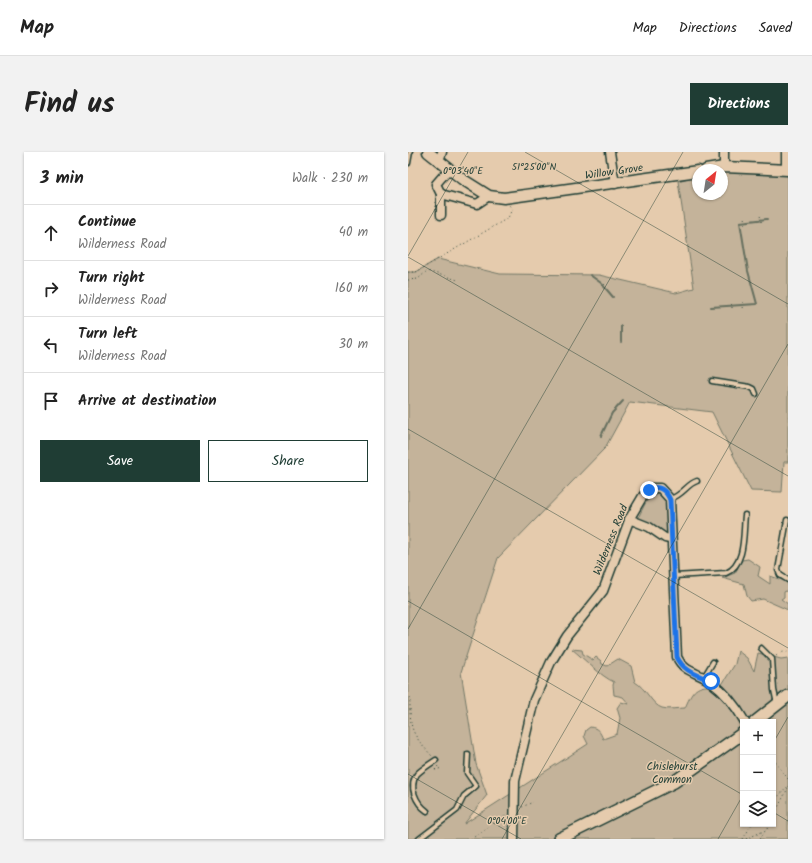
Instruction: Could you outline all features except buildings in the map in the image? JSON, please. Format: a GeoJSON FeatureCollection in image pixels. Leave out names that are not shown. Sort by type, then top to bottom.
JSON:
{"type":"FeatureCollection","features":[{"type":"Feature","properties":{"kind":"main road"},"geometry":{"type":"LineString","coordinates":[[759,719],[788,696]]}},
{"type":"Feature","properties":{"kind":"main road"},"geometry":{"type":"LineString","coordinates":[[559,839],[674,782],[740,734]]}},
{"type":"Feature","properties":{"kind":"street","name":"Willow Grove"},"geometry":{"type":"LineString","coordinates":[[428,152],[440,156],[449,169],[489,196],[504,198],[615,184],[692,172]]}},
{"type":"Feature","properties":{"kind":"street"},"geometry":{"type":"LineString","coordinates":[[610,152],[615,184]]}},
{"type":"Feature","properties":{"kind":"street"},"geometry":{"type":"LineString","coordinates":[[724,152],[724,164]]}},
{"type":"Feature","properties":{"kind":"street"},"geometry":{"type":"LineString","coordinates":[[728,167],[787,170],[786,152]]}},
{"type":"Feature","properties":{"kind":"street"},"geometry":{"type":"LineString","coordinates":[[442,215],[441,194],[436,184],[449,169]]}},
{"type":"Feature","properties":{"kind":"street"},"geometry":{"type":"LineString","coordinates":[[441,194],[477,204],[489,196]]}},
{"type":"Feature","properties":{"kind":"street","name":"Wilderness Road"},"geometry":{"type":"LineString","coordinates":[[514,839],[515,781],[534,700],[551,662],[567,636],[598,600],[603,591],[629,519],[640,501],[651,488],[660,488],[670,500]]}},
{"type":"Feature","properties":{"kind":"street"},"geometry":{"type":"LineString","coordinates":[[670,500],[672,536],[670,539],[674,576],[677,657],[680,664],[686,669],[711,681],[734,702],[743,719]]}},
{"type":"Feature","properties":{"kind":"street"},"geometry":{"type":"LineString","coordinates":[[629,519],[649,527],[665,538],[670,539]]}},
{"type":"Feature","properties":{"kind":"lane"},"geometry":{"type":"LineString","coordinates":[[408,162],[409,153]]}},
{"type":"Feature","properties":{"kind":"lane"},"geometry":{"type":"LineString","coordinates":[[712,381],[749,386],[754,389],[756,394]]}},
{"type":"Feature","properties":{"kind":"lane"},"geometry":{"type":"LineString","coordinates":[[670,500],[681,494],[691,484],[697,481]]}},
{"type":"Feature","properties":{"kind":"lane"},"geometry":{"type":"LineString","coordinates":[[674,576],[726,572],[732,570],[740,557],[745,515]]}},
{"type":"Feature","properties":{"kind":"lane"},"geometry":{"type":"LineString","coordinates":[[787,520],[778,570],[780,575],[788,580]]}},
{"type":"Feature","properties":{"kind":"lane"},"geometry":{"type":"LineString","coordinates":[[761,648],[772,659],[774,690],[777,704]]}},
{"type":"Feature","properties":{"kind":"lane"},"geometry":{"type":"LineString","coordinates":[[703,677],[713,662]]}},
{"type":"Feature","properties":{"kind":"lane"},"geometry":{"type":"LineString","coordinates":[[419,839],[457,810],[464,796],[476,786],[467,773],[468,754]]}},
{"type":"Feature","properties":{"kind":"lane"},"geometry":{"type":"LineString","coordinates":[[427,811],[417,799],[413,786],[418,773],[437,762]]}},
{"type":"Feature","properties":{"kind":"path"},"geometry":{"type":"LineString","coordinates":[[408,272],[416,272],[508,218],[512,209],[504,198]]}},
{"type":"Feature","properties":{"kind":"path"},"geometry":{"type":"LineString","coordinates":[[408,280],[418,279],[427,271],[458,280]]}},
{"type":"Feature","properties":{"kind":"path"},"geometry":{"type":"LineString","coordinates":[[772,659],[783,652],[788,652]]}},
{"type":"Feature","properties":{"kind":"path"},"geometry":{"type":"LineString","coordinates":[[410,697],[410,722],[412,730],[420,744],[442,768],[434,770]]}},
{"type":"Feature","properties":{"kind":"path"},"geometry":{"type":"LineString","coordinates":[[776,763],[788,779]]}},
{"type":"Feature","properties":{"kind":"path"},"geometry":{"type":"LineString","coordinates":[[776,799],[788,786]]}},
{"type":"Feature","properties":{"kind":"path"},"geometry":{"type":"LineString","coordinates":[[776,811],[788,788]]}},
{"type":"Feature","properties":{"kind":"path"},"geometry":{"type":"LineString","coordinates":[[471,839],[514,810],[534,802]]}},
{"type":"Feature","properties":{"kind":"path"},"geometry":{"type":"LineString","coordinates":[[744,839],[750,827]]}},
{"type":"Feature","properties":{"kind":"path"},"geometry":{"type":"LineString","coordinates":[[760,839],[768,827]]}},
{"type":"Feature","properties":{"kind":"path"},"geometry":{"type":"LineString","coordinates":[[746,839],[766,830]]}},
{"type":"Feature","properties":{"kind":"green space","name":"Chislehurst Common"},"geometry":{"type":"Polygon","coordinates":[[[728,171],[788,174],[788,462],[784,462],[782,492],[751,491],[712,412],[630,402],[605,448],[498,558],[461,672],[476,764],[487,795],[464,824],[588,744],[584,736],[586,730],[590,727],[595,728],[601,734],[603,739],[617,734],[620,718],[617,708],[621,702],[629,704],[623,697],[614,695],[614,682],[609,680],[572,649],[582,650],[583,654],[593,660],[596,657],[602,664],[607,666],[618,659],[631,666],[635,682],[655,704],[667,709],[685,708],[691,695],[698,688],[707,686],[721,686],[735,664],[738,651],[747,658],[754,671],[758,653],[781,659],[788,658],[788,839],[408,839],[408,272],[416,272],[438,259],[500,274],[599,275],[676,293],[694,288],[678,181],[692,177],[692,200],[728,200],[728,171]]]}},
{"type":"Feature","properties":{"kind":"green space"},"geometry":{"type":"Polygon","coordinates":[[[657,493],[664,498],[668,508],[669,529],[665,533],[638,518],[646,502],[657,493]]]}},
{"type":"Feature","properties":{"kind":"green space"},"geometry":{"type":"Polygon","coordinates":[[[748,559],[760,567],[758,576],[770,584],[770,576],[788,582],[788,590],[784,592],[784,597],[781,599],[788,604],[788,610],[763,599],[751,601],[747,596],[744,584],[722,578],[735,573],[742,560],[748,559]]]}},
{"type":"Feature","properties":{"kind":"waterway"},"geometry":{"type":"LineString","coordinates":[[711,307],[757,304],[748,271],[740,222],[767,219]]}},
{"type":"Feature","properties":{"kind":"waterway"},"geometry":{"type":"LineString","coordinates":[[590,275],[601,283],[613,297]]}},
{"type":"Feature","properties":{"kind":"waterway"},"geometry":{"type":"LineString","coordinates":[[621,326],[621,342]]}},
{"type":"Feature","properties":{"kind":"waterway"},"geometry":{"type":"LineString","coordinates":[[601,436],[612,413],[623,401]]}},
{"type":"Feature","properties":{"kind":"route"},"geometry":{"type":"LineString","coordinates":[[649,490],[656,487],[660,488],[670,500],[672,536],[670,539],[674,576],[675,649],[677,657],[680,664],[686,669],[711,681]]}}]}
